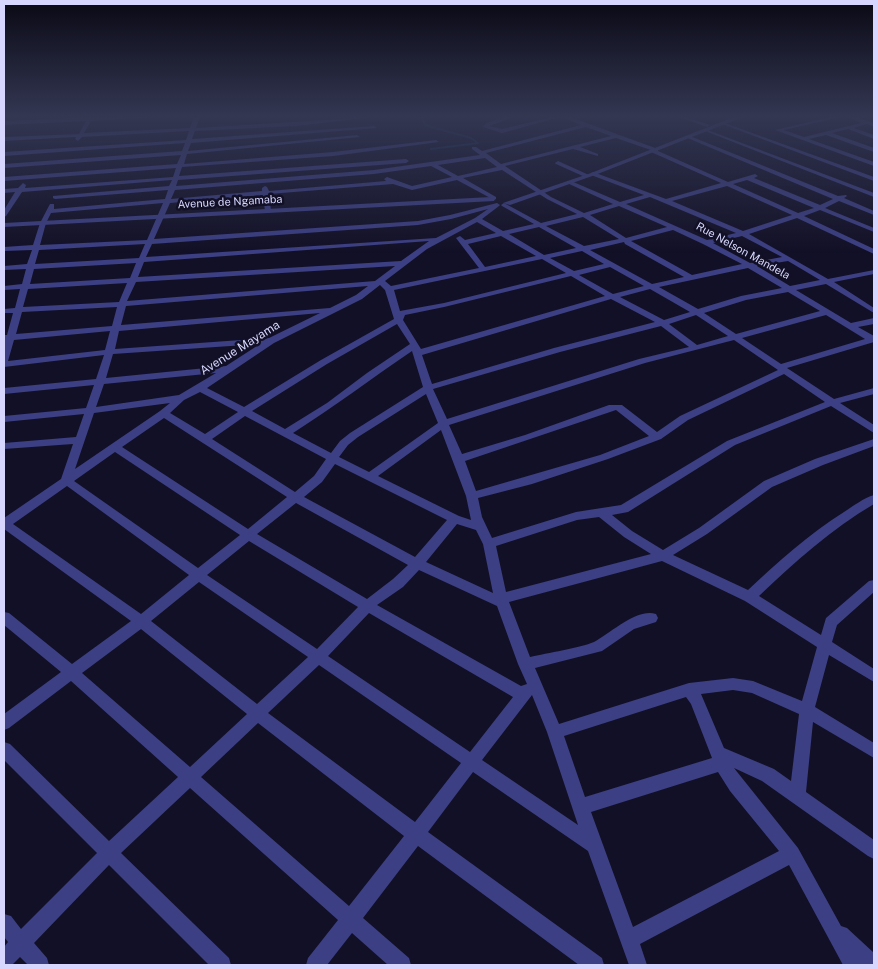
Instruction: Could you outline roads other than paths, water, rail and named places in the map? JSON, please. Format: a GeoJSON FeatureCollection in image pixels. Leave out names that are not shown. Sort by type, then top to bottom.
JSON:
{"type":"FeatureCollection","features":[{"type":"Feature","properties":{"kind":"street"},"geometry":{"type":"LineString","coordinates":[[4,166],[65,162]]}},
{"type":"Feature","properties":{"kind":"street"},"geometry":{"type":"LineString","coordinates":[[69,162],[43,223],[26,287],[8,337],[4,362],[109,352],[271,341]]}},
{"type":"Feature","properties":{"kind":"street"},"geometry":{"type":"LineString","coordinates":[[4,179],[214,162]]}},
{"type":"Feature","properties":{"kind":"street"},"geometry":{"type":"LineString","coordinates":[[255,162],[264,182],[268,211]]}},
{"type":"Feature","properties":{"kind":"street"},"geometry":{"type":"LineString","coordinates":[[351,162],[404,187],[412,188],[518,162]]}},
{"type":"Feature","properties":{"kind":"street"},"geometry":{"type":"LineString","coordinates":[[4,191],[391,162]]}},
{"type":"Feature","properties":{"kind":"street"},"geometry":{"type":"LineString","coordinates":[[55,198],[374,172],[444,162]]}},
{"type":"Feature","properties":{"kind":"street"},"geometry":{"type":"LineString","coordinates":[[494,162],[537,193],[584,215],[690,277]]}},
{"type":"Feature","properties":{"kind":"street"},"geometry":{"type":"LineString","coordinates":[[559,162],[665,201],[742,233],[789,258],[874,311]]}},
{"type":"Feature","properties":{"kind":"street"},"geometry":{"type":"LineString","coordinates":[[4,249],[149,242],[418,223],[451,217],[497,202],[537,193],[624,162]]}},
{"type":"Feature","properties":{"kind":"street"},"geometry":{"type":"LineString","coordinates":[[680,162],[798,215],[874,252]]}},
{"type":"Feature","properties":{"kind":"street"},"geometry":{"type":"LineString","coordinates":[[750,162],[874,213]]}},
{"type":"Feature","properties":{"kind":"street"},"geometry":{"type":"LineString","coordinates":[[794,162],[874,195]]}},
{"type":"Feature","properties":{"kind":"street"},"geometry":{"type":"LineString","coordinates":[[829,162],[874,180]]}},
{"type":"Feature","properties":{"kind":"street"},"geometry":{"type":"LineString","coordinates":[[4,214],[20,189],[30,164]]}},
{"type":"Feature","properties":{"kind":"street"},"geometry":{"type":"LineString","coordinates":[[180,165],[167,202],[122,304],[109,352],[66,480],[198,576],[595,846]]}},
{"type":"Feature","properties":{"kind":"street"},"geometry":{"type":"LineString","coordinates":[[434,165],[497,202],[654,286],[783,368],[874,430]]}},
{"type":"Feature","properties":{"kind":"street"},"geometry":{"type":"LineString","coordinates":[[665,201],[772,171]]}},
{"type":"Feature","properties":{"kind":"street"},"geometry":{"type":"LineString","coordinates":[[748,178],[874,230]]}},
{"type":"Feature","properties":{"kind":"street"},"geometry":{"type":"LineString","coordinates":[[706,242],[761,229],[819,208],[874,180]]}},
{"type":"Feature","properties":{"kind":"street"},"geometry":{"type":"LineString","coordinates":[[49,211],[393,182]]}},
{"type":"Feature","properties":{"kind":"street","name":"Rue Nelson Mandela"},"geometry":{"type":"LineString","coordinates":[[569,182],[706,242],[873,339]]}},
{"type":"Feature","properties":{"kind":"street"},"geometry":{"type":"LineString","coordinates":[[465,242],[584,215],[649,195]]}},
{"type":"Feature","properties":{"kind":"street","name":"Avenue de Ngamaba"},"geometry":{"type":"LineString","coordinates":[[4,225],[457,200],[497,202]]}},
{"type":"Feature","properties":{"kind":"street","name":"Avenue Mayama"},"geometry":{"type":"LineString","coordinates":[[4,523],[164,413],[180,398],[200,388],[271,341],[359,297],[402,263],[438,238],[477,219],[497,202]]}},
{"type":"Feature","properties":{"kind":"street"},"geometry":{"type":"LineString","coordinates":[[4,203],[12,203]]}},
{"type":"Feature","properties":{"kind":"street"},"geometry":{"type":"LineString","coordinates":[[477,219],[574,273],[611,296],[663,323],[696,348]]}},
{"type":"Feature","properties":{"kind":"street"},"geometry":{"type":"LineString","coordinates":[[388,290],[625,240],[673,228]]}},
{"type":"Feature","properties":{"kind":"street"},"geometry":{"type":"LineString","coordinates":[[451,231],[465,242],[472,255],[484,270]]}},
{"type":"Feature","properties":{"kind":"street"},"geometry":{"type":"LineString","coordinates":[[4,268],[438,238]]}},
{"type":"Feature","properties":{"kind":"street"},"geometry":{"type":"LineString","coordinates":[[285,433],[331,405],[370,375],[416,349],[611,296],[690,277],[789,258]]}},
{"type":"Feature","properties":{"kind":"street"},"geometry":{"type":"LineString","coordinates":[[4,288],[402,263]]}},
{"type":"Feature","properties":{"kind":"street"},"geometry":{"type":"LineString","coordinates":[[204,440],[243,411],[356,342],[398,320],[401,313],[444,305],[613,264]]}},
{"type":"Feature","properties":{"kind":"street"},"geometry":{"type":"LineString","coordinates":[[4,723],[141,622],[318,479],[344,443],[354,435],[428,388],[498,369],[557,350],[663,323],[744,298],[789,290],[861,273],[874,272]]}},
{"type":"Feature","properties":{"kind":"street"},"geometry":{"type":"LineString","coordinates":[[861,273],[874,281]]}},
{"type":"Feature","properties":{"kind":"street"},"geometry":{"type":"LineString","coordinates":[[4,311],[122,304],[379,282],[388,290],[398,320],[416,349],[428,388],[459,459],[472,496],[480,527],[489,544],[502,601],[525,664],[528,689],[555,732],[638,965]]}},
{"type":"Feature","properties":{"kind":"street"},"geometry":{"type":"LineString","coordinates":[[8,337],[335,309]]}},
{"type":"Feature","properties":{"kind":"street"},"geometry":{"type":"LineString","coordinates":[[371,476],[443,424],[642,361],[826,312]]}},
{"type":"Feature","properties":{"kind":"street"},"geometry":{"type":"LineString","coordinates":[[849,326],[874,321]]}},
{"type":"Feature","properties":{"kind":"street"},"geometry":{"type":"LineString","coordinates":[[472,496],[596,460],[657,436],[684,418],[783,368],[873,339]]}},
{"type":"Feature","properties":{"kind":"street"},"geometry":{"type":"LineString","coordinates":[[4,391],[230,368]]}},
{"type":"Feature","properties":{"kind":"street"},"geometry":{"type":"LineString","coordinates":[[200,388],[334,459],[454,519],[480,527]]}},
{"type":"Feature","properties":{"kind":"street"},"geometry":{"type":"LineString","coordinates":[[489,544],[576,516],[624,509],[731,443],[833,402],[874,391]]}},
{"type":"Feature","properties":{"kind":"street"},"geometry":{"type":"LineString","coordinates":[[4,419],[32,414],[88,411],[180,398]]}},
{"type":"Feature","properties":{"kind":"street"},"geometry":{"type":"LineString","coordinates":[[459,459],[529,437],[609,408],[618,407],[657,436]]}},
{"type":"Feature","properties":{"kind":"street"},"geometry":{"type":"LineString","coordinates":[[164,413],[295,497],[417,564],[502,601],[663,556],[703,531],[768,484],[819,462],[874,442]]}},
{"type":"Feature","properties":{"kind":"street"},"geometry":{"type":"LineString","coordinates":[[4,446],[79,440]]}},
{"type":"Feature","properties":{"kind":"street"},"geometry":{"type":"LineString","coordinates":[[114,447],[249,534],[367,606],[528,689]]}},
{"type":"Feature","properties":{"kind":"street"},"geometry":{"type":"LineString","coordinates":[[750,597],[791,557],[846,514],[874,499]]}},
{"type":"Feature","properties":{"kind":"street"},"geometry":{"type":"LineString","coordinates":[[602,513],[628,534],[663,556],[750,597],[874,676]]}},
{"type":"Feature","properties":{"kind":"street"},"geometry":{"type":"LineString","coordinates":[[4,960],[110,852],[318,657],[367,606],[398,582],[417,564],[454,519]]}},
{"type":"Feature","properties":{"kind":"street"},"geometry":{"type":"LineString","coordinates":[[4,523],[141,622],[416,834],[595,965]]}},
{"type":"Feature","properties":{"kind":"street"},"geometry":{"type":"LineString","coordinates":[[797,795],[807,710],[831,622],[874,585]]}},
{"type":"Feature","properties":{"kind":"street"},"geometry":{"type":"LineString","coordinates":[[4,616],[71,672],[402,965]]}},
{"type":"Feature","properties":{"kind":"street"},"geometry":{"type":"LineString","coordinates":[[525,664],[597,647],[629,625],[651,618]]}},
{"type":"Feature","properties":{"kind":"street"},"geometry":{"type":"LineString","coordinates":[[555,732],[689,689],[733,684],[752,687],[807,710],[874,751]]}},
{"type":"Feature","properties":{"kind":"street"},"geometry":{"type":"LineString","coordinates":[[315,965],[528,689]]}},
{"type":"Feature","properties":{"kind":"street"},"geometry":{"type":"LineString","coordinates":[[689,689],[697,702],[720,758],[736,785],[792,854],[831,927],[854,965]]}},
{"type":"Feature","properties":{"kind":"street"},"geometry":{"type":"LineString","coordinates":[[4,749],[222,965]]}},
{"type":"Feature","properties":{"kind":"street"},"geometry":{"type":"LineString","coordinates":[[581,807],[720,758],[768,775],[874,850]]}},
{"type":"Feature","properties":{"kind":"street"},"geometry":{"type":"LineString","coordinates":[[629,939],[792,854]]}},
{"type":"Feature","properties":{"kind":"street"},"geometry":{"type":"LineString","coordinates":[[4,923],[40,965]]}},
{"type":"Feature","properties":{"kind":"street"},"geometry":{"type":"LineString","coordinates":[[831,927],[874,965]]}}]}
